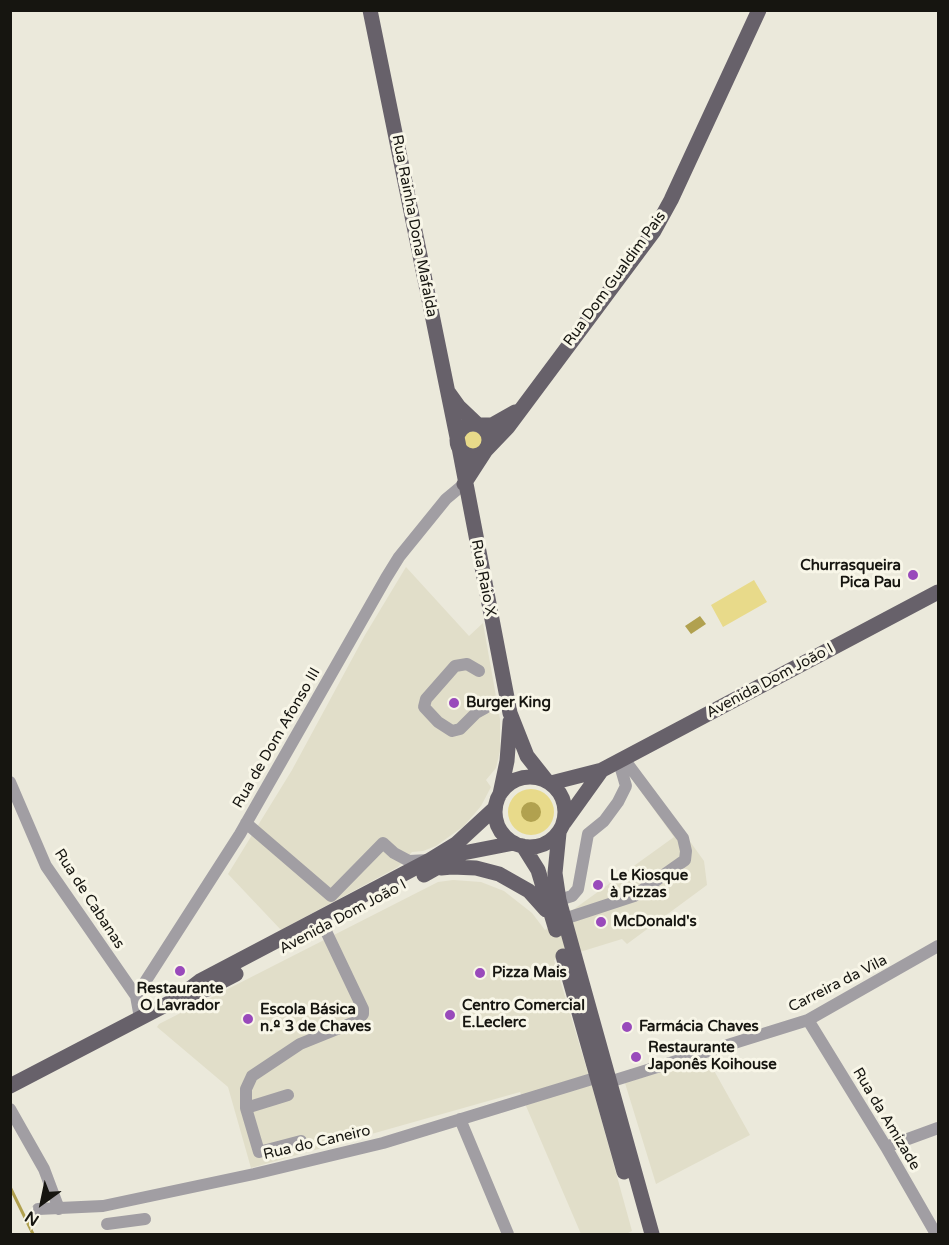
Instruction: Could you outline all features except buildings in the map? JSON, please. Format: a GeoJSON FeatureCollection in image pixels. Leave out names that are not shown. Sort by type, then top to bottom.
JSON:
{"type":"FeatureCollection","features":[{"type":"Feature","properties":{"kind":"main road","name":"Rua Rainha Dona Mafalda"},"geometry":{"type":"LineString","coordinates":[[370,10],[458,442]]}},
{"type":"Feature","properties":{"kind":"main road","name":"Rua Dom Gualdim Pais"},"geometry":{"type":"LineString","coordinates":[[464,484],[486,450],[500,436],[654,231],[671,200],[759,10]]}},
{"type":"Feature","properties":{"kind":"main road"},"geometry":{"type":"LineString","coordinates":[[446,388],[459,407],[478,426]]}},
{"type":"Feature","properties":{"kind":"main road","name":"Rua Dom Gualdim Pais"},"geometry":{"type":"LineString","coordinates":[[478,426],[492,425],[519,410]]}},
{"type":"Feature","properties":{"kind":"main road"},"geometry":{"type":"LineString","coordinates":[[472,425],[478,426],[483,428],[489,436],[486,450],[475,456],[469,455],[459,448],[461,430],[472,425]]}},
{"type":"Feature","properties":{"kind":"main road","name":"Rua Raio X"},"geometry":{"type":"LineString","coordinates":[[458,442],[464,484],[510,714],[527,756],[548,782]]}},
{"type":"Feature","properties":{"kind":"main road","name":"Avenida Dom João I"},"geometry":{"type":"LineString","coordinates":[[548,782],[602,770],[939,592]]}},
{"type":"Feature","properties":{"kind":"main road","name":"Rua Raio X"},"geometry":{"type":"LineString","coordinates":[[497,801],[507,761],[510,714]]}},
{"type":"Feature","properties":{"kind":"main road","name":"Avenida Dom João I"},"geometry":{"type":"LineString","coordinates":[[561,828],[602,770]]}},
{"type":"Feature","properties":{"kind":"main road"},"geometry":{"type":"LineString","coordinates":[[559,919],[555,873],[561,828],[566,812],[564,801],[559,791],[548,782],[536,777],[525,777],[506,786],[497,801],[499,828],[505,837],[518,845],[538,870],[559,919],[604,1078],[652,1234]]}},
{"type":"Feature","properties":{"kind":"main road","name":"Avenida Dom João I"},"geometry":{"type":"LineString","coordinates":[[10,1086],[175,1000],[205,990],[324,927],[432,865],[456,844],[497,801]]}},
{"type":"Feature","properties":{"kind":"main road"},"geometry":{"type":"LineString","coordinates":[[518,845],[543,845],[561,828]]}},
{"type":"Feature","properties":{"kind":"main road","name":"Avenida Dom João I"},"geometry":{"type":"LineString","coordinates":[[175,1000],[200,981],[432,865],[463,853],[518,845]]}},
{"type":"Feature","properties":{"kind":"main road"},"geometry":{"type":"LineString","coordinates":[[432,865],[476,868],[507,877],[535,896],[559,919]]}},
{"type":"Feature","properties":{"kind":"main road"},"geometry":{"type":"LineString","coordinates":[[604,1078],[642,1234]]}},
{"type":"Feature","properties":{"kind":"street","name":"Rua de Dom Afonso III"},"geometry":{"type":"LineString","coordinates":[[136,996],[246,823],[399,557],[446,500],[464,484]]}},
{"type":"Feature","properties":{"kind":"street"},"geometry":{"type":"LineString","coordinates":[[479,670],[467,664],[455,666],[426,699],[424,707],[443,726],[452,731],[460,729],[476,713],[485,708]]}},
{"type":"Feature","properties":{"kind":"street"},"geometry":{"type":"LineString","coordinates":[[559,900],[572,896],[578,889],[588,834],[604,820],[618,802],[626,786],[621,760]]}},
{"type":"Feature","properties":{"kind":"street"},"geometry":{"type":"LineString","coordinates":[[559,919],[634,896],[685,860],[686,851],[683,838],[621,760]]}},
{"type":"Feature","properties":{"kind":"street","name":"Rua de Cabanas"},"geometry":{"type":"LineString","coordinates":[[10,782],[46,866],[136,996]]}},
{"type":"Feature","properties":{"kind":"street"},"geometry":{"type":"LineString","coordinates":[[246,823],[332,896],[383,843],[394,853],[409,861],[432,865]]}},
{"type":"Feature","properties":{"kind":"street"},"geometry":{"type":"LineString","coordinates":[[301,1141],[259,1152],[246,1108],[246,1089],[252,1076],[300,1044],[357,1021],[363,1014],[363,1009],[324,927]]}},
{"type":"Feature","properties":{"kind":"street","name":"Carreira da Vila"},"geometry":{"type":"LineString","coordinates":[[604,1078],[808,1020],[939,946]]}},
{"type":"Feature","properties":{"kind":"street"},"geometry":{"type":"LineString","coordinates":[[136,996],[140,1018]]}},
{"type":"Feature","properties":{"kind":"street","name":"Rua da Amizade"},"geometry":{"type":"LineString","coordinates":[[808,1020],[936,1234]]}},
{"type":"Feature","properties":{"kind":"street","name":"Rua do Caneiro"},"geometry":{"type":"LineString","coordinates":[[38,1209],[103,1206],[254,1174],[383,1143],[604,1078]]}},
{"type":"Feature","properties":{"kind":"street"},"geometry":{"type":"LineString","coordinates":[[246,1108],[288,1095]]}},
{"type":"Feature","properties":{"kind":"street"},"geometry":{"type":"LineString","coordinates":[[10,1109],[44,1169],[59,1209]]}},
{"type":"Feature","properties":{"kind":"street"},"geometry":{"type":"LineString","coordinates":[[460,1119],[508,1234]]}},
{"type":"Feature","properties":{"kind":"street"},"geometry":{"type":"LineString","coordinates":[[886,1147],[939,1128]]}},
{"type":"Feature","properties":{"kind":"street"},"geometry":{"type":"LineString","coordinates":[[103,1206],[110,1229],[145,1219]]}},
{"type":"Feature","properties":{"kind":"shaded area"},"geometry":{"type":"Polygon","coordinates":[[[473,431],[480,434],[483,441],[480,448],[473,451],[466,448],[463,441],[466,434],[473,431]]]}},
{"type":"Feature","properties":{"kind":"shaded area"},"geometry":{"type":"Polygon","coordinates":[[[406,567],[469,636],[483,623],[500,719],[500,751],[496,768],[486,780],[491,787],[481,806],[464,826],[436,846],[412,852],[398,867],[281,930],[228,874],[292,770],[365,635],[406,567]]]}},
{"type":"Feature","properties":{"kind":"shaded area"},"geometry":{"type":"Polygon","coordinates":[[[754,580],[767,602],[723,627],[711,605],[754,580]]]}},
{"type":"Feature","properties":{"kind":"shaded area"},"geometry":{"type":"Polygon","coordinates":[[[700,616],[706,624],[691,634],[685,626],[700,616]]]}},
{"type":"Feature","properties":{"kind":"shaded area"},"geometry":{"type":"Polygon","coordinates":[[[635,765],[704,861],[707,885],[627,944],[622,939],[554,960],[632,1231],[626,1234],[581,1234],[520,1092],[251,1168],[228,1087],[157,1027],[159,1024],[438,882],[453,880],[481,882],[504,891],[532,913],[545,930],[674,837],[626,771],[635,765]]]}},
{"type":"Feature","properties":{"kind":"shaded area"},"geometry":{"type":"Polygon","coordinates":[[[531,789],[540,790],[547,796],[553,803],[553,821],[547,828],[540,834],[531,835],[522,834],[515,828],[509,821],[508,812],[509,803],[515,796],[522,790],[531,789]]]}},
{"type":"Feature","properties":{"kind":"shaded area"},"geometry":{"type":"Polygon","coordinates":[[[531,802],[538,805],[541,812],[538,819],[531,822],[524,819],[521,812],[524,805],[531,802]]]}},
{"type":"Feature","properties":{"kind":"shaded area"},"geometry":{"type":"Polygon","coordinates":[[[707,1058],[750,1135],[656,1184],[625,1083],[707,1058]]]}},
{"type":"Feature","properties":{"kind":"waterway"},"geometry":{"type":"LineString","coordinates":[[10,1187],[33,1234]]}},
{"type":"Feature","properties":{"kind":"place","name":"Churrasqueira Pica Pau"},"geometry":{"type":"Point","coordinates":[913,575]}},
{"type":"Feature","properties":{"kind":"place","name":"Burger King"},"geometry":{"type":"Point","coordinates":[454,703]}},
{"type":"Feature","properties":{"kind":"place","name":"Le Kiosque à Pizzas"},"geometry":{"type":"Point","coordinates":[598,885]}},
{"type":"Feature","properties":{"kind":"place","name":"McDonald's"},"geometry":{"type":"Point","coordinates":[601,922]}},
{"type":"Feature","properties":{"kind":"place","name":"Restaurante O Lavrador"},"geometry":{"type":"Point","coordinates":[180,971]}},
{"type":"Feature","properties":{"kind":"place","name":"Pizza Mais"},"geometry":{"type":"Point","coordinates":[480,973]}},
{"type":"Feature","properties":{"kind":"place","name":"Centro Comercial E.Leclerc"},"geometry":{"type":"Point","coordinates":[450,1015]}},
{"type":"Feature","properties":{"kind":"place","name":"Escola Básica n.º 3 de Chaves"},"geometry":{"type":"Point","coordinates":[248,1019]}},
{"type":"Feature","properties":{"kind":"place","name":"Farmácia Chaves"},"geometry":{"type":"Point","coordinates":[627,1027]}},
{"type":"Feature","properties":{"kind":"place","name":"Restaurante Japonês Koihouse"},"geometry":{"type":"Point","coordinates":[636,1057]}}]}
